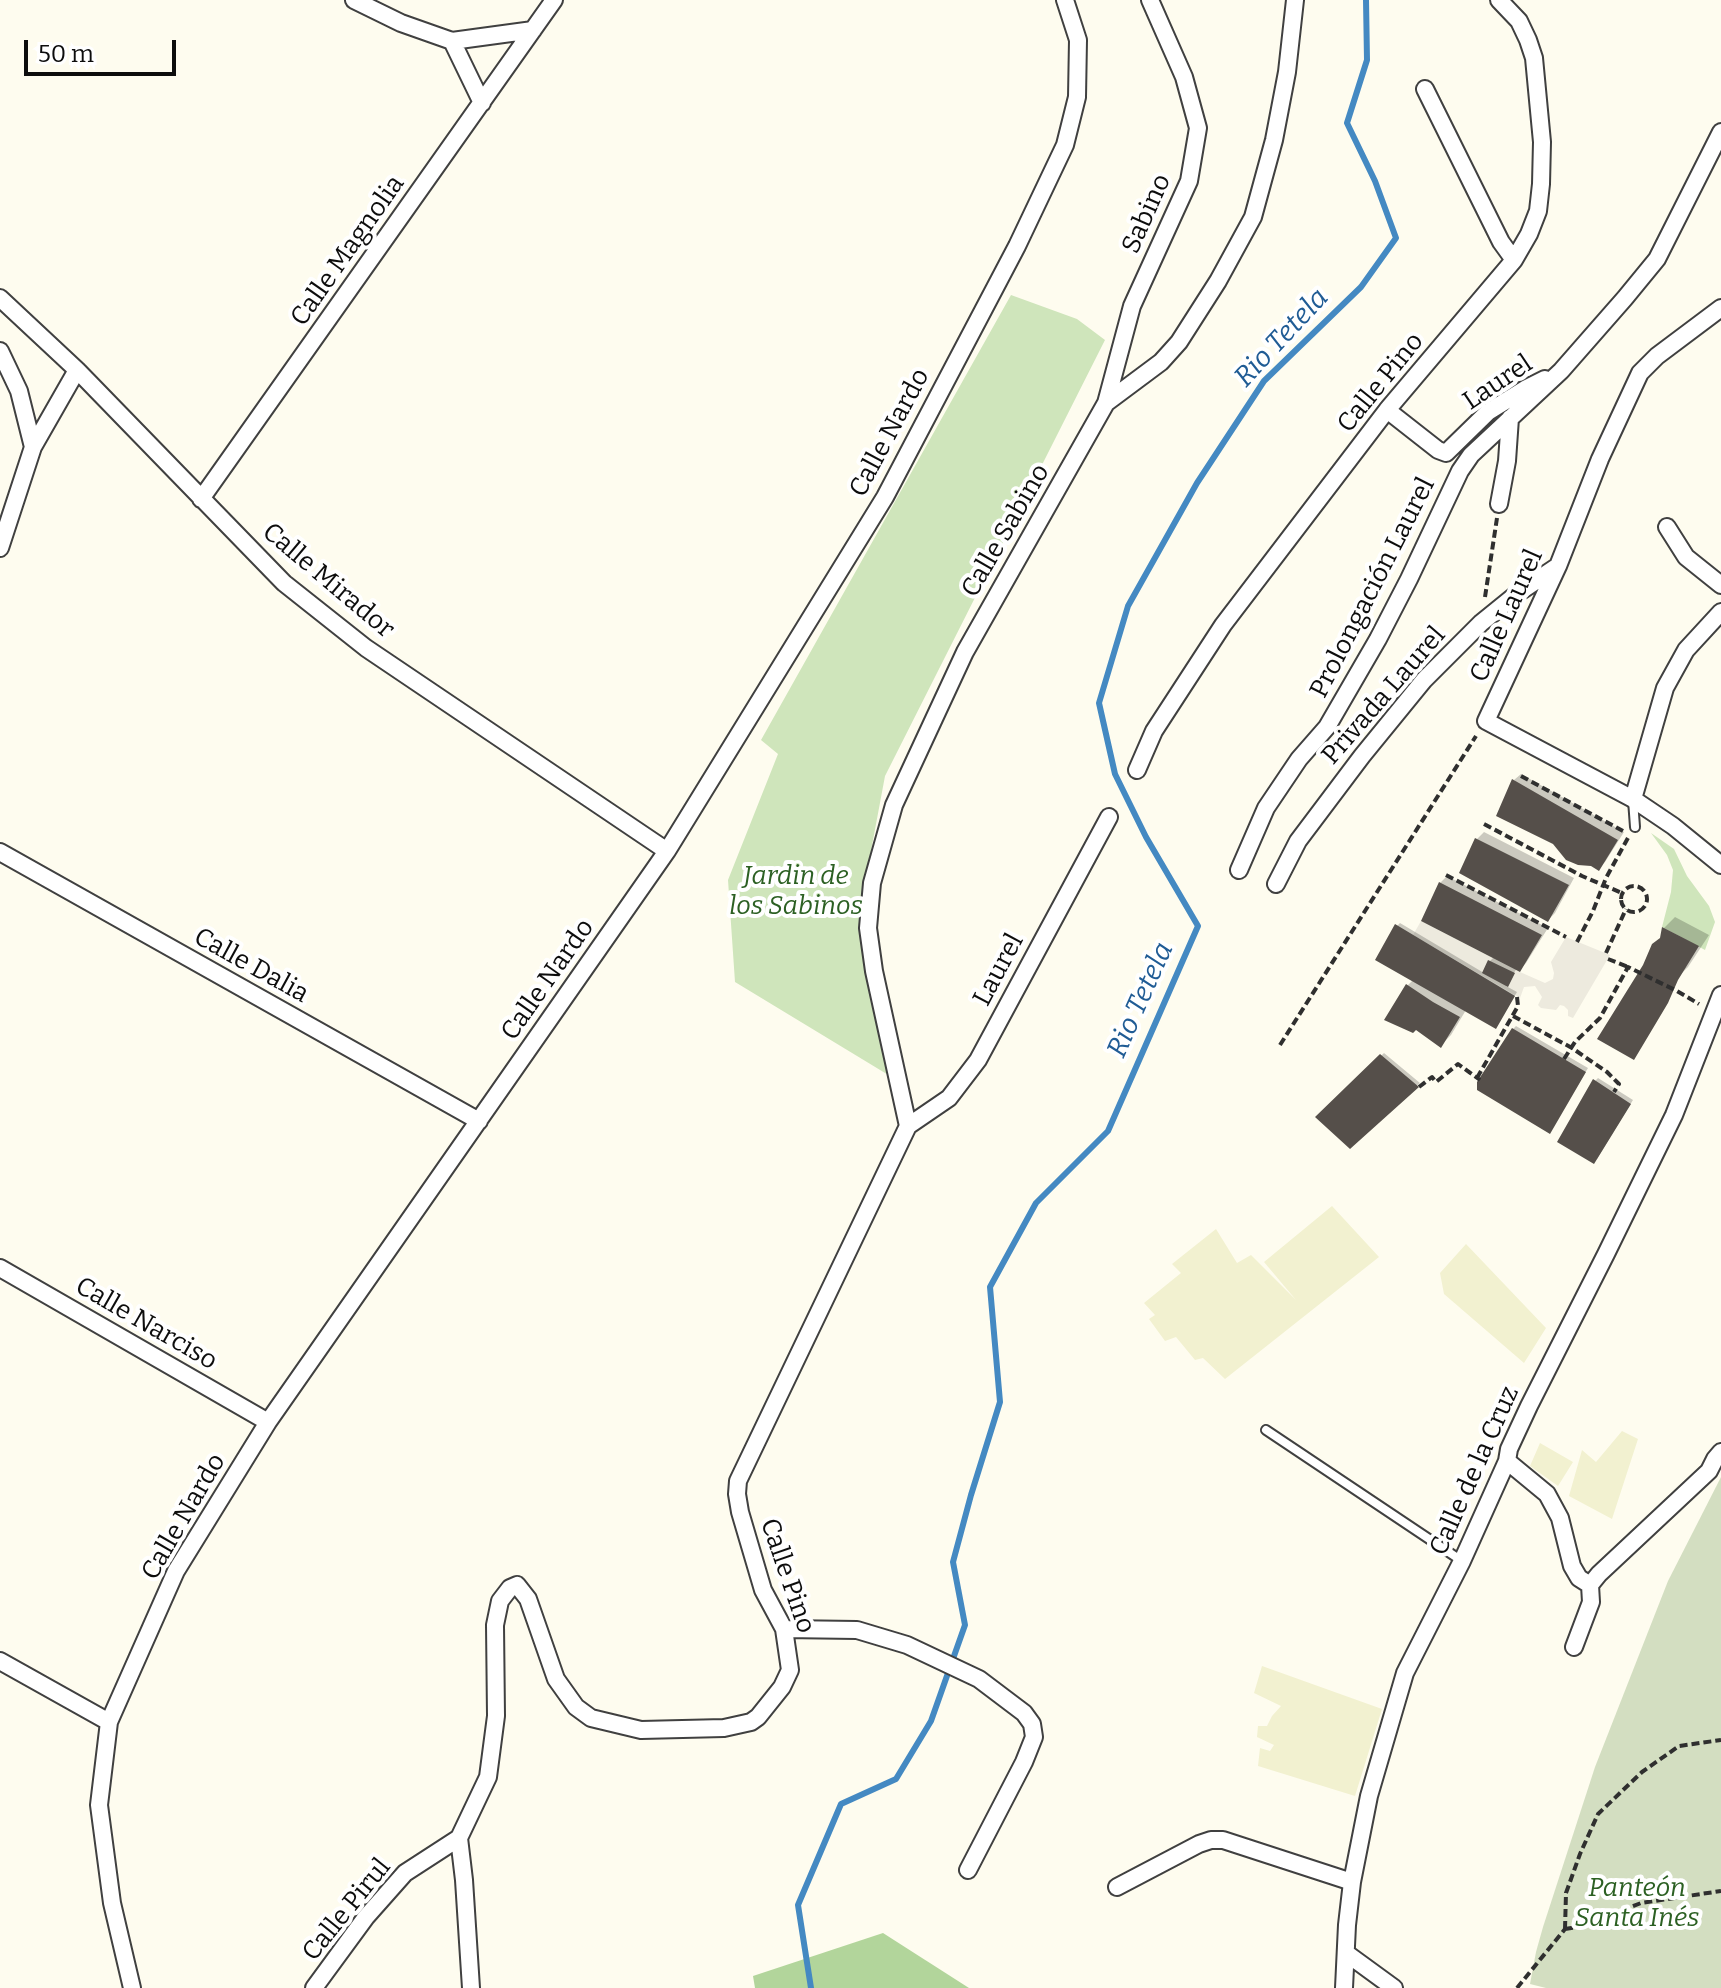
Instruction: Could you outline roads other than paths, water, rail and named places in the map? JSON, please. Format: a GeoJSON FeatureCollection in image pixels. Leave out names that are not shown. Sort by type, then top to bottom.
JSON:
{"type":"FeatureCollection","features":[{"type":"Feature","properties":{"kind":"street"},"geometry":{"type":"LineString","coordinates":[[354,0],[401,23],[452,41],[533,30]]}},
{"type":"Feature","properties":{"kind":"street","name":"Calle Magnolia"},"geometry":{"type":"LineString","coordinates":[[201,499],[554,0]]}},
{"type":"Feature","properties":{"kind":"street","name":"Calle Nardo"},"geometry":{"type":"LineString","coordinates":[[132,1988],[112,1903],[99,1805],[109,1722],[176,1571],[268,1422],[667,851],[885,497],[1024,232],[1065,145],[1077,97],[1078,40],[1065,0]]}},
{"type":"Feature","properties":{"kind":"street","name":"Sabino"},"geometry":{"type":"LineString","coordinates":[[1106,403],[1132,306],[1189,181],[1198,128],[1184,77],[1150,0]]}},
{"type":"Feature","properties":{"kind":"street","name":"Calle Sabino"},"geometry":{"type":"LineString","coordinates":[[908,1126],[874,971],[868,928],[872,883],[894,805],[965,652],[1106,403],[1161,362],[1179,342],[1218,281],[1253,217],[1274,140],[1287,72],[1295,0]]}},
{"type":"Feature","properties":{"kind":"street","name":"Calle Pino"},"geometry":{"type":"LineString","coordinates":[[1137,770],[1154,731],[1223,625],[1387,410],[1514,260],[1529,234],[1538,211],[1541,184],[1542,142],[1534,58],[1519,21],[1499,0]]}},
{"type":"Feature","properties":{"kind":"street"},"geometry":{"type":"LineString","coordinates":[[452,41],[482,103]]}},
{"type":"Feature","properties":{"kind":"street"},"geometry":{"type":"LineString","coordinates":[[1425,89],[1501,242],[1514,260]]}},
{"type":"Feature","properties":{"kind":"street"},"geometry":{"type":"LineString","coordinates":[[1499,504],[1507,461],[1510,418],[1561,371],[1657,259],[1721,132]]}},
{"type":"Feature","properties":{"kind":"street","name":"Calle Mirador"},"geometry":{"type":"LineString","coordinates":[[0,298],[77,370],[284,583],[366,648],[667,851]]}},
{"type":"Feature","properties":{"kind":"street","name":"Calle Laurel"},"geometry":{"type":"LineString","coordinates":[[1721,308],[1657,356],[1640,373],[1600,459],[1558,566],[1486,721],[1633,799],[1673,826],[1721,865]]}},
{"type":"Feature","properties":{"kind":"street"},"geometry":{"type":"LineString","coordinates":[[0,351],[19,391],[33,447]]}},
{"type":"Feature","properties":{"kind":"street"},"geometry":{"type":"LineString","coordinates":[[0,548],[33,447],[77,370]]}},
{"type":"Feature","properties":{"kind":"street","name":"Laurel"},"geometry":{"type":"LineString","coordinates":[[1387,410],[1446,453],[1488,412],[1561,371]]}},
{"type":"Feature","properties":{"kind":"street","name":"Prolongación Laurel"},"geometry":{"type":"LineString","coordinates":[[1239,870],[1266,808],[1299,759],[1327,727],[1378,639],[1460,471],[1471,455],[1510,418]]}},
{"type":"Feature","properties":{"kind":"street"},"geometry":{"type":"LineString","coordinates":[[1667,527],[1686,557],[1721,585]]}},
{"type":"Feature","properties":{"kind":"street","name":"Privada Laurel"},"geometry":{"type":"LineString","coordinates":[[1276,884],[1298,841],[1424,680],[1481,623],[1558,566]]}},
{"type":"Feature","properties":{"kind":"street"},"geometry":{"type":"LineString","coordinates":[[1633,799],[1665,688],[1686,650],[1721,612]]}},
{"type":"Feature","properties":{"kind":"street","name":"Laurel"},"geometry":{"type":"LineString","coordinates":[[908,1126],[949,1098],[978,1060],[1109,817]]}},
{"type":"Feature","properties":{"kind":"street","name":"Calle Dalia"},"geometry":{"type":"LineString","coordinates":[[0,852],[479,1121]]}},
{"type":"Feature","properties":{"kind":"street","name":"Calle de la Cruz"},"geometry":{"type":"LineString","coordinates":[[1344,1988],[1352,1882],[1369,1796],[1405,1673],[1462,1561],[1529,1406],[1674,1115],[1718,1003]]}},
{"type":"Feature","properties":{"kind":"street","name":"Calle Pino"},"geometry":{"type":"LineString","coordinates":[[459,1838],[488,1777],[496,1716],[495,1625],[500,1601],[510,1588],[517,1585],[528,1599],[556,1679],[576,1707],[591,1718],[641,1730],[724,1728],[742,1725],[758,1717],[782,1687],[790,1670],[784,1629],[763,1590],[740,1512],[738,1481],[908,1126]]}},
{"type":"Feature","properties":{"kind":"street","name":"Calle Narciso"},"geometry":{"type":"LineString","coordinates":[[0,1268],[268,1422]]}},
{"type":"Feature","properties":{"kind":"street"},"geometry":{"type":"LineString","coordinates":[[1574,1647],[1591,1602],[1590,1585],[1715,1472],[1715,1459],[1721,1452]]}},
{"type":"Feature","properties":{"kind":"street"},"geometry":{"type":"LineString","coordinates":[[1507,1461],[1547,1494],[1560,1518],[1572,1566],[1579,1578],[1590,1585]]}},
{"type":"Feature","properties":{"kind":"street"},"geometry":{"type":"LineString","coordinates":[[784,1629],[857,1630],[907,1645],[979,1679],[1024,1713],[1032,1724],[1034,1737],[968,1870]]}},
{"type":"Feature","properties":{"kind":"street"},"geometry":{"type":"LineString","coordinates":[[0,1661],[109,1722]]}},
{"type":"Feature","properties":{"kind":"street"},"geometry":{"type":"LineString","coordinates":[[459,1838],[471,1988]]}},
{"type":"Feature","properties":{"kind":"street","name":"Calle Pirul"},"geometry":{"type":"LineString","coordinates":[[314,1988],[366,1917],[405,1873],[459,1838]]}},
{"type":"Feature","properties":{"kind":"street"},"geometry":{"type":"LineString","coordinates":[[1117,1887],[1211,1840],[1223,1840],[1352,1882]]}},
{"type":"Feature","properties":{"kind":"street"},"geometry":{"type":"LineString","coordinates":[[1346,1953],[1394,1988]]}},
{"type":"Feature","properties":{"kind":"lane"},"geometry":{"type":"LineString","coordinates":[[1633,799],[1635,827]]}},
{"type":"Feature","properties":{"kind":"lane"},"geometry":{"type":"LineString","coordinates":[[1266,1430],[1462,1561]]}},
{"type":"Feature","properties":{"kind":"waterway","name":"Rio Tetela"},"geometry":{"type":"LineString","coordinates":[[811,1988],[798,1905],[841,1804],[896,1779],[931,1721],[965,1625],[953,1562],[1000,1402],[990,1287],[1036,1203],[1108,1131],[1198,926],[1146,837],[1115,774],[1099,703],[1128,606],[1197,483],[1264,381],[1361,287],[1396,238],[1375,181],[1347,123],[1367,60],[1366,0]]}},
{"type":"Feature","properties":{"kind":"park label","name":"Jardin de los Sabinos"},"geometry":{"type":"Point","coordinates":[796,892]}},
{"type":"Feature","properties":{"kind":"park label","name":"Panteón Santa Inés"},"geometry":{"type":"Point","coordinates":[1637,1904]}}]}
